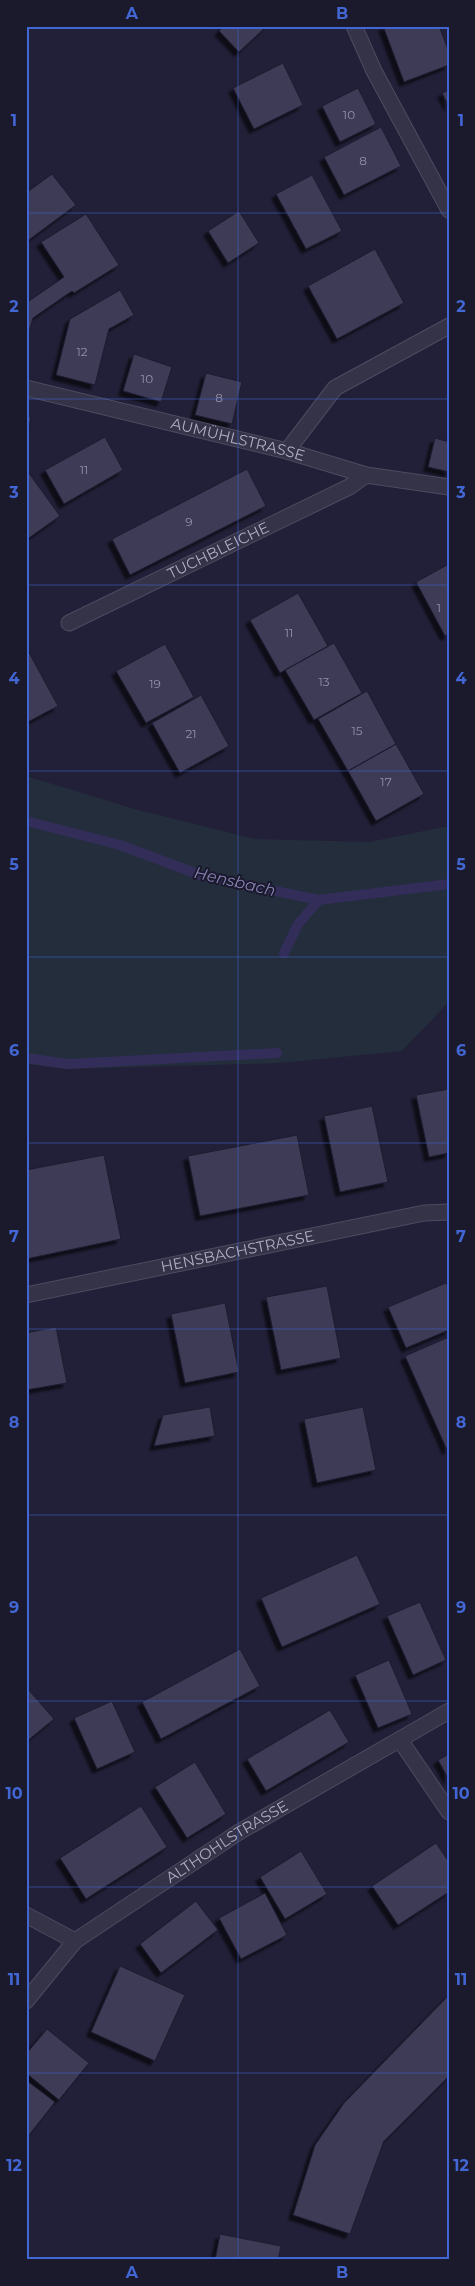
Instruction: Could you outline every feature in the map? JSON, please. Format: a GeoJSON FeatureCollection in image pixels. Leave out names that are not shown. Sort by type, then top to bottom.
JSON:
{"type":"FeatureCollection","features":[{"type":"Feature","properties":{"kind":"street"},"geometry":{"type":"LineString","coordinates":[[354,26],[374,71],[449,210]]}},
{"type":"Feature","properties":{"kind":"street"},"geometry":{"type":"LineString","coordinates":[[287,450],[335,388],[449,326]]}},
{"type":"Feature","properties":{"kind":"street","name":"AUMÜHLSTRASSE"},"geometry":{"type":"LineString","coordinates":[[26,388],[287,450],[366,475],[449,487]]}},
{"type":"Feature","properties":{"kind":"street","name":"TUCHBLEICHE"},"geometry":{"type":"LineString","coordinates":[[69,623],[332,496],[366,475]]}},
{"type":"Feature","properties":{"kind":"street","name":"HENSBACHSTRASSE"},"geometry":{"type":"LineString","coordinates":[[26,1295],[424,1213],[449,1212]]}},
{"type":"Feature","properties":{"kind":"street","name":"ALTHOHLSTRASSE"},"geometry":{"type":"LineString","coordinates":[[26,2001],[75,1941],[239,1832],[449,1711]]}},
{"type":"Feature","properties":{"kind":"street"},"geometry":{"type":"LineString","coordinates":[[400,1740],[449,1812]]}},
{"type":"Feature","properties":{"kind":"street"},"geometry":{"type":"LineString","coordinates":[[26,1916],[75,1941]]}},
{"type":"Feature","properties":{"kind":"shaded area"},"geometry":{"type":"Polygon","coordinates":[[[26,776],[138,810],[255,839],[369,842],[449,826],[449,1002],[402,1051],[280,1063],[67,1069],[26,1064],[26,776]]]}},
{"type":"Feature","properties":{"kind":"building"},"geometry":{"type":"Polygon","coordinates":[[[224,26],[267,26],[239,52],[219,31],[224,26]]]}},
{"type":"Feature","properties":{"kind":"building"},"geometry":{"type":"Polygon","coordinates":[[[383,26],[439,26],[449,52],[449,65],[404,82],[383,26]]]}},
{"type":"Feature","properties":{"kind":"building"},"geometry":{"type":"Polygon","coordinates":[[[283,63],[303,105],[254,129],[233,88],[283,63]]]}},
{"type":"Feature","properties":{"kind":"building"},"geometry":{"type":"Polygon","coordinates":[[[358,88],[376,124],[340,142],[322,106],[358,88]]]}},
{"type":"Feature","properties":{"kind":"building"},"geometry":{"type":"Polygon","coordinates":[[[449,90],[449,107],[442,93],[449,90]]]}},
{"type":"Feature","properties":{"kind":"building"},"geometry":{"type":"Polygon","coordinates":[[[381,127],[401,166],[344,195],[324,157],[381,127]]]}},
{"type":"Feature","properties":{"kind":"building"},"geometry":{"type":"Polygon","coordinates":[[[52,174],[76,205],[26,242],[26,193],[52,174]]]}},
{"type":"Feature","properties":{"kind":"building"},"geometry":{"type":"Polygon","coordinates":[[[312,175],[342,231],[306,249],[276,194],[312,175]]]}},
{"type":"Feature","properties":{"kind":"building"},"geometry":{"type":"Polygon","coordinates":[[[239,211],[259,243],[228,263],[208,231],[239,211]]]}},
{"type":"Feature","properties":{"kind":"building"},"geometry":{"type":"Polygon","coordinates":[[[86,214],[119,265],[74,293],[72,291],[33,318],[26,344],[26,303],[64,277],[41,242],[86,214]]]}},
{"type":"Feature","properties":{"kind":"building"},"geometry":{"type":"Polygon","coordinates":[[[375,249],[404,303],[337,339],[308,286],[375,249]]]}},
{"type":"Feature","properties":{"kind":"building"},"geometry":{"type":"Polygon","coordinates":[[[120,290],[134,315],[109,329],[95,385],[56,375],[70,319],[120,290]]]}},
{"type":"Feature","properties":{"kind":"building"},"geometry":{"type":"Polygon","coordinates":[[[134,354],[172,367],[161,402],[123,391],[134,354]]]}},
{"type":"Feature","properties":{"kind":"building"},"geometry":{"type":"Polygon","coordinates":[[[206,373],[242,382],[232,424],[195,415],[206,373]]]}},
{"type":"Feature","properties":{"kind":"building"},"geometry":{"type":"Polygon","coordinates":[[[26,416],[31,417],[26,442],[26,416]]]}},
{"type":"Feature","properties":{"kind":"building"},"geometry":{"type":"Polygon","coordinates":[[[105,437],[123,470],[64,504],[45,470],[105,437]]]}},
{"type":"Feature","properties":{"kind":"building"},"geometry":{"type":"Polygon","coordinates":[[[435,438],[449,442],[449,472],[428,467],[435,438]]]}},
{"type":"Feature","properties":{"kind":"building"},"geometry":{"type":"Polygon","coordinates":[[[26,469],[60,516],[26,540],[26,469]]]}},
{"type":"Feature","properties":{"kind":"building"},"geometry":{"type":"Polygon","coordinates":[[[247,469],[266,506],[130,575],[112,539],[247,469]]]}},
{"type":"Feature","properties":{"kind":"building"},"geometry":{"type":"Polygon","coordinates":[[[449,564],[449,634],[445,636],[416,582],[449,564]]]}},
{"type":"Feature","properties":{"kind":"building"},"geometry":{"type":"Polygon","coordinates":[[[298,593],[328,646],[280,673],[250,620],[298,593]]]}},
{"type":"Feature","properties":{"kind":"building"},"geometry":{"type":"Polygon","coordinates":[[[334,643],[362,693],[314,720],[285,670],[334,643]]]}},
{"type":"Feature","properties":{"kind":"building"},"geometry":{"type":"Polygon","coordinates":[[[165,644],[194,697],[146,723],[116,671],[165,644]]]}},
{"type":"Feature","properties":{"kind":"building"},"geometry":{"type":"Polygon","coordinates":[[[26,647],[58,706],[26,723],[26,647]]]}},
{"type":"Feature","properties":{"kind":"building"},"geometry":{"type":"Polygon","coordinates":[[[367,691],[396,744],[348,771],[318,719],[367,691]]]}},
{"type":"Feature","properties":{"kind":"building"},"geometry":{"type":"Polygon","coordinates":[[[201,695],[229,746],[180,773],[152,723],[201,695]]]}},
{"type":"Feature","properties":{"kind":"building"},"geometry":{"type":"Polygon","coordinates":[[[396,744],[424,794],[376,821],[348,771],[396,744]]]}},
{"type":"Feature","properties":{"kind":"building"},"geometry":{"type":"Polygon","coordinates":[[[449,1089],[449,1153],[429,1157],[416,1095],[449,1089]]]}},
{"type":"Feature","properties":{"kind":"building"},"geometry":{"type":"Polygon","coordinates":[[[372,1106],[388,1182],[340,1192],[324,1116],[372,1106]]]}},
{"type":"Feature","properties":{"kind":"building"},"geometry":{"type":"Polygon","coordinates":[[[297,1135],[309,1195],[200,1216],[188,1156],[297,1135]]]}},
{"type":"Feature","properties":{"kind":"building"},"geometry":{"type":"Polygon","coordinates":[[[104,1155],[121,1239],[26,1259],[26,1170],[104,1155]]]}},
{"type":"Feature","properties":{"kind":"building"},"geometry":{"type":"Polygon","coordinates":[[[446,1283],[449,1288],[449,1330],[406,1348],[388,1307],[446,1283]]]}},
{"type":"Feature","properties":{"kind":"building"},"geometry":{"type":"Polygon","coordinates":[[[327,1286],[341,1358],[281,1370],[266,1297],[327,1286]]]}},
{"type":"Feature","properties":{"kind":"building"},"geometry":{"type":"Polygon","coordinates":[[[225,1303],[239,1372],[185,1383],[171,1314],[225,1303]]]}},
{"type":"Feature","properties":{"kind":"building"},"geometry":{"type":"Polygon","coordinates":[[[56,1327],[67,1383],[26,1390],[26,1333],[56,1327]]]}},
{"type":"Feature","properties":{"kind":"building"},"geometry":{"type":"Polygon","coordinates":[[[449,1337],[449,1449],[447,1450],[405,1356],[449,1337]]]}},
{"type":"Feature","properties":{"kind":"building"},"geometry":{"type":"Polygon","coordinates":[[[210,1407],[215,1436],[154,1446],[163,1415],[210,1407]]]}},
{"type":"Feature","properties":{"kind":"building"},"geometry":{"type":"Polygon","coordinates":[[[363,1407],[376,1470],[317,1483],[304,1419],[363,1407]]]}},
{"type":"Feature","properties":{"kind":"building"},"geometry":{"type":"Polygon","coordinates":[[[357,1555],[380,1604],[282,1647],[261,1598],[357,1555]]]}},
{"type":"Feature","properties":{"kind":"building"},"geometry":{"type":"Polygon","coordinates":[[[420,1602],[446,1660],[413,1675],[387,1616],[420,1602]]]}},
{"type":"Feature","properties":{"kind":"building"},"geometry":{"type":"Polygon","coordinates":[[[240,1649],[260,1686],[161,1739],[142,1702],[240,1649]]]}},
{"type":"Feature","properties":{"kind":"building"},"geometry":{"type":"Polygon","coordinates":[[[389,1660],[412,1714],[378,1728],[355,1675],[389,1660]]]}},
{"type":"Feature","properties":{"kind":"building"},"geometry":{"type":"Polygon","coordinates":[[[26,1687],[54,1719],[26,1742],[26,1687]]]}},
{"type":"Feature","properties":{"kind":"building"},"geometry":{"type":"Polygon","coordinates":[[[112,1701],[135,1752],[97,1769],[74,1718],[112,1701]]]}},
{"type":"Feature","properties":{"kind":"building"},"geometry":{"type":"Polygon","coordinates":[[[330,1710],[349,1742],[266,1791],[247,1759],[330,1710]]]}},
{"type":"Feature","properties":{"kind":"building"},"geometry":{"type":"Polygon","coordinates":[[[449,1754],[449,1780],[438,1760],[449,1754]]]}},
{"type":"Feature","properties":{"kind":"building"},"geometry":{"type":"Polygon","coordinates":[[[195,1762],[226,1814],[187,1838],[155,1787],[195,1762]]]}},
{"type":"Feature","properties":{"kind":"building"},"geometry":{"type":"Polygon","coordinates":[[[141,1806],[167,1847],[86,1899],[60,1858],[141,1806]]]}},
{"type":"Feature","properties":{"kind":"building"},"geometry":{"type":"Polygon","coordinates":[[[436,1843],[449,1862],[449,1892],[398,1925],[372,1886],[436,1843]]]}},
{"type":"Feature","properties":{"kind":"building"},"geometry":{"type":"Polygon","coordinates":[[[301,1851],[327,1894],[285,1919],[260,1877],[301,1851]]]}},
{"type":"Feature","properties":{"kind":"building"},"geometry":{"type":"Polygon","coordinates":[[[265,1893],[287,1935],[241,1959],[219,1918],[265,1893]]]}},
{"type":"Feature","properties":{"kind":"building"},"geometry":{"type":"Polygon","coordinates":[[[196,1901],[218,1930],[161,1973],[140,1944],[196,1901]]]}},
{"type":"Feature","properties":{"kind":"building"},"geometry":{"type":"Polygon","coordinates":[[[120,1966],[185,1995],[155,2061],[91,2032],[120,1966]]]}},
{"type":"Feature","properties":{"kind":"building"},"geometry":{"type":"Polygon","coordinates":[[[449,1995],[449,2076],[384,2141],[350,2234],[293,2215],[315,2145],[344,2103],[449,1995]]]}},
{"type":"Feature","properties":{"kind":"building"},"geometry":{"type":"Polygon","coordinates":[[[47,2029],[89,2063],[59,2100],[26,2073],[26,2054],[47,2029]]]}},
{"type":"Feature","properties":{"kind":"building"},"geometry":{"type":"Polygon","coordinates":[[[26,2080],[55,2102],[26,2139],[26,2080]]]}},
{"type":"Feature","properties":{"kind":"building"},"geometry":{"type":"Polygon","coordinates":[[[220,2234],[281,2246],[278,2260],[215,2260],[220,2234]]]}},
{"type":"Feature","properties":{"kind":"waterway","name":"Hensbach"},"geometry":{"type":"LineString","coordinates":[[26,821],[120,845],[203,876],[319,900],[449,884]]}},
{"type":"Feature","properties":{"kind":"waterway"},"geometry":{"type":"LineString","coordinates":[[284,953],[298,924],[319,900]]}},
{"type":"Feature","properties":{"kind":"waterway"},"geometry":{"type":"LineString","coordinates":[[26,1058],[67,1064],[277,1053]]}}]}
